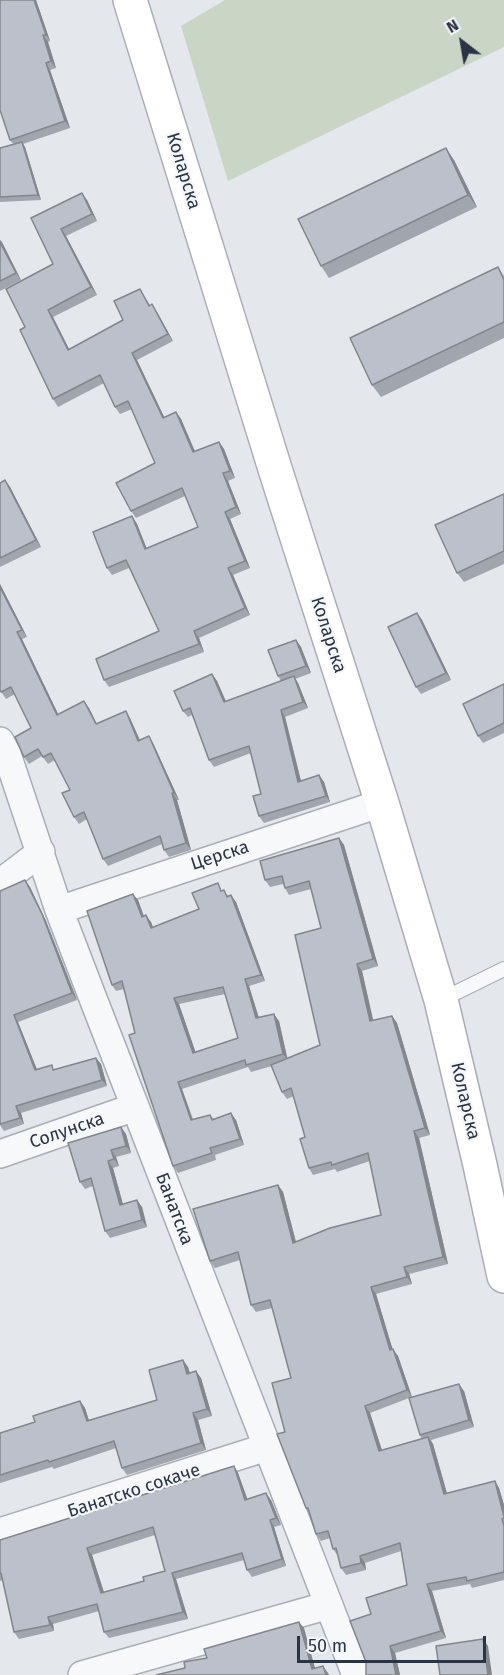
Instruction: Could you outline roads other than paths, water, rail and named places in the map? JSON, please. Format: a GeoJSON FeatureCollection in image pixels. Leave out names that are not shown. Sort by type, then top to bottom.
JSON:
{"type":"FeatureCollection","features":[{"type":"Feature","properties":{"kind":"main road","name":"Коларска"},"geometry":{"type":"LineString","coordinates":[[130,0],[276,472],[382,803],[441,1000],[504,1276]]}},
{"type":"Feature","properties":{"kind":"street","name":"Банатска"},"geometry":{"type":"LineString","coordinates":[[0,741],[7,754],[59,910],[356,1675]]}},
{"type":"Feature","properties":{"kind":"street","name":"Церска"},"geometry":{"type":"LineString","coordinates":[[59,910],[382,803]]}},
{"type":"Feature","properties":{"kind":"street"},"geometry":{"type":"LineString","coordinates":[[0,883],[41,852]]}},
{"type":"Feature","properties":{"kind":"street","name":"Солунска"},"geometry":{"type":"LineString","coordinates":[[0,1154],[135,1107]]}},
{"type":"Feature","properties":{"kind":"street","name":"Банатско сокаче"},"geometry":{"type":"LineString","coordinates":[[0,1532],[61,1515],[267,1447]]}},
{"type":"Feature","properties":{"kind":"street"},"geometry":{"type":"LineString","coordinates":[[82,1675],[329,1605]]}},
{"type":"Feature","properties":{"kind":"lane"},"geometry":{"type":"LineString","coordinates":[[441,1000],[504,969]]}}]}
